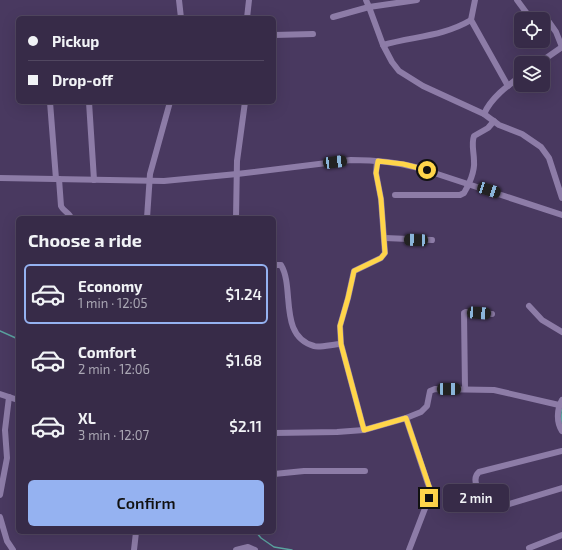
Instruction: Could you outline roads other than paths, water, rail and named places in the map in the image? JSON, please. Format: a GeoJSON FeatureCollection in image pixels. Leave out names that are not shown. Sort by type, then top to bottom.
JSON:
{"type":"FeatureCollection","features":[{"type":"Feature","properties":{"kind":"street"},"geometry":{"type":"LineString","coordinates":[[179,0],[181,16]]}},
{"type":"Feature","properties":{"kind":"street"},"geometry":{"type":"LineString","coordinates":[[247,16],[249,0]]}},
{"type":"Feature","properties":{"kind":"street"},"geometry":{"type":"LineString","coordinates":[[366,0],[383,45],[392,62],[402,74],[439,94],[484,114],[494,121],[522,134],[544,149],[549,158],[562,196]]}},
{"type":"Feature","properties":{"kind":"street"},"geometry":{"type":"LineString","coordinates":[[333,17],[369,7],[417,0]]}},
{"type":"Feature","properties":{"kind":"street"},"geometry":{"type":"LineString","coordinates":[[475,0],[471,20],[508,86]]}},
{"type":"Feature","properties":{"kind":"street"},"geometry":{"type":"LineString","coordinates":[[517,0],[526,12]]}},
{"type":"Feature","properties":{"kind":"street"},"geometry":{"type":"LineString","coordinates":[[383,45],[400,40],[432,36],[471,20]]}},
{"type":"Feature","properties":{"kind":"street"},"geometry":{"type":"LineString","coordinates":[[549,56],[562,47],[556,32],[550,23]]}},
{"type":"Feature","properties":{"kind":"street"},"geometry":{"type":"LineString","coordinates":[[276,35],[313,34]]}},
{"type":"Feature","properties":{"kind":"street"},"geometry":{"type":"LineString","coordinates":[[484,114],[489,104],[514,81]]}},
{"type":"Feature","properties":{"kind":"street"},"geometry":{"type":"LineString","coordinates":[[50,104],[61,206],[70,216]]}},
{"type":"Feature","properties":{"kind":"street"},"geometry":{"type":"LineString","coordinates":[[89,104],[94,180]]}},
{"type":"Feature","properties":{"kind":"street"},"geometry":{"type":"LineString","coordinates":[[147,216],[149,181],[169,104]]}},
{"type":"Feature","properties":{"kind":"street"},"geometry":{"type":"LineString","coordinates":[[236,216],[237,161],[245,104]]}},
{"type":"Feature","properties":{"kind":"street"},"geometry":{"type":"LineString","coordinates":[[396,195],[460,195],[465,192],[474,165],[472,145],[474,136],[488,128],[494,121]]}},
{"type":"Feature","properties":{"kind":"street"},"geometry":{"type":"LineString","coordinates":[[0,178],[149,181],[237,174],[351,160],[378,161],[410,165],[469,183],[562,215]]}},
{"type":"Feature","properties":{"kind":"street"},"geometry":{"type":"LineString","coordinates":[[364,430],[341,344],[340,326],[354,271],[383,256],[385,238],[381,199],[376,173],[378,161]]}},
{"type":"Feature","properties":{"kind":"street"},"geometry":{"type":"LineString","coordinates":[[385,238],[432,240]]}},
{"type":"Feature","properties":{"kind":"street"},"geometry":{"type":"LineString","coordinates":[[276,265],[281,265],[285,274],[288,308],[298,336],[301,340],[312,346],[341,344]]}},
{"type":"Feature","properties":{"kind":"street"},"geometry":{"type":"LineString","coordinates":[[529,306],[542,320],[562,332]]}},
{"type":"Feature","properties":{"kind":"street"},"geometry":{"type":"LineString","coordinates":[[465,389],[464,313],[492,314]]}},
{"type":"Feature","properties":{"kind":"street"},"geometry":{"type":"LineString","coordinates":[[276,433],[364,430],[419,413],[426,408],[428,394],[432,390],[465,389],[502,391],[560,402],[558,421],[562,431]]}},
{"type":"Feature","properties":{"kind":"street"},"geometry":{"type":"LineString","coordinates":[[0,394],[16,399]]}},
{"type":"Feature","properties":{"kind":"street"},"geometry":{"type":"LineString","coordinates":[[0,495],[7,458],[6,430],[9,397]]}},
{"type":"Feature","properties":{"kind":"street"},"geometry":{"type":"LineString","coordinates":[[406,418],[428,484],[430,495],[409,550]]}},
{"type":"Feature","properties":{"kind":"street"},"geometry":{"type":"LineString","coordinates":[[562,451],[479,472],[476,475],[475,480],[481,494],[496,508],[562,488]]}},
{"type":"Feature","properties":{"kind":"street"},"geometry":{"type":"LineString","coordinates":[[276,474],[304,471],[365,471]]}},
{"type":"Feature","properties":{"kind":"street"},"geometry":{"type":"LineString","coordinates":[[0,517],[7,541],[13,550]]}},
{"type":"Feature","properties":{"kind":"street"},"geometry":{"type":"LineString","coordinates":[[134,550],[136,534]]}},
{"type":"Feature","properties":{"kind":"street"},"geometry":{"type":"LineString","coordinates":[[530,548],[562,535]]}},
{"type":"Feature","properties":{"kind":"street"},"geometry":{"type":"LineString","coordinates":[[236,550],[248,547],[255,550]]}},
{"type":"Feature","properties":{"kind":"waterway"},"geometry":{"type":"LineString","coordinates":[[0,331],[16,338]]}},
{"type":"Feature","properties":{"kind":"waterway"},"geometry":{"type":"LineString","coordinates":[[562,409],[562,423]]}},
{"type":"Feature","properties":{"kind":"waterway"},"geometry":{"type":"LineString","coordinates":[[258,534],[274,547],[292,550]]}}]}
